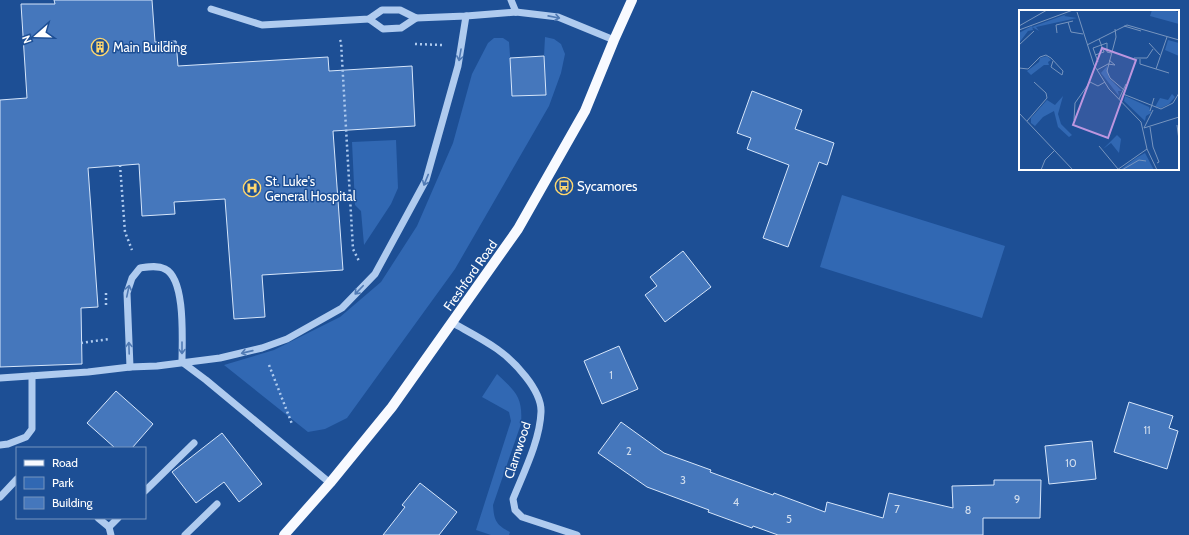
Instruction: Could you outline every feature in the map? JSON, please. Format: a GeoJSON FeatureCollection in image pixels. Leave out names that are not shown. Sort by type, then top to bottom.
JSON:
{"type":"FeatureCollection","features":[{"type":"Feature","properties":{"kind":"main road","name":"Freshford Road"},"geometry":{"type":"LineString","coordinates":[[284,535],[330,483],[392,407],[453,323],[518,229],[585,111],[632,0]]}},
{"type":"Feature","properties":{"kind":"street"},"geometry":{"type":"LineString","coordinates":[[511,0],[516,12]]}},
{"type":"Feature","properties":{"kind":"street"},"geometry":{"type":"LineString","coordinates":[[211,10],[262,25],[368,20],[382,10],[400,10],[416,18],[516,12],[558,17],[614,40]]}},
{"type":"Feature","properties":{"kind":"street"},"geometry":{"type":"LineString","coordinates":[[0,378],[157,366],[220,358],[262,348],[287,339],[342,308],[375,274],[426,180],[458,66],[466,16]]}},
{"type":"Feature","properties":{"kind":"street"},"geometry":{"type":"LineString","coordinates":[[368,20],[383,29],[401,28],[416,18]]}},
{"type":"Feature","properties":{"kind":"street"},"geometry":{"type":"LineString","coordinates":[[130,367],[127,293],[132,278],[140,268],[154,267],[165,269],[173,276],[179,290],[182,362]]}},
{"type":"Feature","properties":{"kind":"street","name":"Clarnwood"},"geometry":{"type":"LineString","coordinates":[[453,323],[498,350],[526,376],[536,392],[542,411],[538,436],[514,499],[515,510],[522,517],[577,535]]}},
{"type":"Feature","properties":{"kind":"street"},"geometry":{"type":"LineString","coordinates":[[182,362],[206,380],[330,483]]}},
{"type":"Feature","properties":{"kind":"street"},"geometry":{"type":"LineString","coordinates":[[0,445],[8,444],[26,437],[32,429],[32,376]]}},
{"type":"Feature","properties":{"kind":"street"},"geometry":{"type":"LineString","coordinates":[[146,490],[194,443]]}},
{"type":"Feature","properties":{"kind":"street"},"geometry":{"type":"LineString","coordinates":[[0,497],[16,480]]}},
{"type":"Feature","properties":{"kind":"street"},"geometry":{"type":"LineString","coordinates":[[184,535],[217,504]]}},
{"type":"Feature","properties":{"kind":"street"},"geometry":{"type":"LineString","coordinates":[[99,519],[109,527],[111,535]]}},
{"type":"Feature","properties":{"kind":"street"},"geometry":{"type":"LineString","coordinates":[[109,527],[117,519]]}},
{"type":"Feature","properties":{"kind":"path"},"geometry":{"type":"LineString","coordinates":[[348,42],[341,42],[352,241],[353,249],[362,267]]}},
{"type":"Feature","properties":{"kind":"path"},"geometry":{"type":"LineString","coordinates":[[412,44],[426,42],[443,45],[445,50]]}},
{"type":"Feature","properties":{"kind":"path"},"geometry":{"type":"LineString","coordinates":[[120,165],[125,232],[132,251]]}},
{"type":"Feature","properties":{"kind":"path"},"geometry":{"type":"LineString","coordinates":[[127,255],[138,249]]}},
{"type":"Feature","properties":{"kind":"path"},"geometry":{"type":"LineString","coordinates":[[106,288],[106,310]]}},
{"type":"Feature","properties":{"kind":"path"},"geometry":{"type":"LineString","coordinates":[[81,343],[109,340],[108,333]]}},
{"type":"Feature","properties":{"kind":"path"},"geometry":{"type":"LineString","coordinates":[[262,348],[294,428]]}},
{"type":"Feature","properties":{"kind":"green space"},"geometry":{"type":"Polygon","coordinates":[[[545,37],[554,39],[561,44],[565,54],[561,73],[549,106],[455,269],[347,418],[325,429],[308,432],[224,365],[274,350],[340,317],[381,282],[417,226],[453,143],[472,74],[488,43],[494,38],[503,38],[509,42],[513,96],[546,95],[544,56],[545,37]]]}},
{"type":"Feature","properties":{"kind":"green space"},"geometry":{"type":"Polygon","coordinates":[[[396,140],[398,188],[391,204],[364,245],[361,211],[355,205],[352,142],[396,140]]]}},
{"type":"Feature","properties":{"kind":"green space"},"geometry":{"type":"Polygon","coordinates":[[[842,195],[1005,246],[982,318],[820,267],[842,195]]]}},
{"type":"Feature","properties":{"kind":"green space"},"geometry":{"type":"Polygon","coordinates":[[[497,374],[517,396],[521,407],[521,424],[493,505],[494,515],[497,522],[510,532],[509,535],[491,535],[476,530],[511,421],[509,412],[482,397],[497,374]]]}},
{"type":"Feature","properties":{"kind":"building"},"geometry":{"type":"Polygon","coordinates":[[[54,0],[152,0],[155,42],[176,41],[178,66],[328,57],[329,71],[412,66],[415,126],[333,131],[343,270],[262,275],[265,317],[234,319],[225,199],[174,202],[175,214],[142,216],[139,164],[88,168],[98,307],[81,308],[82,364],[0,367],[0,100],[27,98],[21,4],[55,4],[54,0]]]}},
{"type":"Feature","properties":{"kind":"building"},"geometry":{"type":"Polygon","coordinates":[[[544,56],[546,95],[512,96],[510,58],[544,56]]]}},
{"type":"Feature","properties":{"kind":"building"},"geometry":{"type":"Polygon","coordinates":[[[752,91],[802,110],[795,129],[834,143],[827,165],[819,162],[788,247],[763,238],[789,165],[747,149],[751,138],[737,133],[752,91]]]}},
{"type":"Feature","properties":{"kind":"building"},"geometry":{"type":"Polygon","coordinates":[[[683,251],[711,287],[665,322],[645,295],[657,286],[650,277],[683,251]]]}},
{"type":"Feature","properties":{"kind":"building"},"geometry":{"type":"Polygon","coordinates":[[[619,346],[638,389],[602,404],[584,361],[619,346]]]}},
{"type":"Feature","properties":{"kind":"building"},"geometry":{"type":"Polygon","coordinates":[[[116,391],[153,424],[133,447],[114,447],[87,423],[116,391]]]}},
{"type":"Feature","properties":{"kind":"building"},"geometry":{"type":"Polygon","coordinates":[[[1129,402],[1173,416],[1169,428],[1178,431],[1167,469],[1114,452],[1129,402]]]}},
{"type":"Feature","properties":{"kind":"building"},"geometry":{"type":"Polygon","coordinates":[[[621,422],[664,453],[711,470],[710,472],[825,512],[827,502],[883,518],[889,493],[953,508],[952,486],[994,485],[994,480],[1041,480],[1040,518],[983,518],[983,535],[778,535],[753,526],[752,528],[708,512],[709,510],[647,487],[598,453],[621,422]]]}},
{"type":"Feature","properties":{"kind":"building"},"geometry":{"type":"Polygon","coordinates":[[[222,433],[262,484],[239,502],[224,482],[196,503],[172,472],[222,433]]]}},
{"type":"Feature","properties":{"kind":"building"},"geometry":{"type":"Polygon","coordinates":[[[1092,441],[1096,479],[1049,484],[1045,446],[1092,441]]]}},
{"type":"Feature","properties":{"kind":"building"},"geometry":{"type":"Polygon","coordinates":[[[420,483],[457,512],[439,535],[383,535],[405,507],[402,505],[420,483]]]}},
{"type":"Feature","properties":{"kind":"place","name":"Main Building"},"geometry":{"type":"Point","coordinates":[100,47]}},
{"type":"Feature","properties":{"kind":"place","name":"Sycamores"},"geometry":{"type":"Point","coordinates":[564,186]}},
{"type":"Feature","properties":{"kind":"place","name":"St. Luke's General Hospital"},"geometry":{"type":"Point","coordinates":[252,188]}}]}
